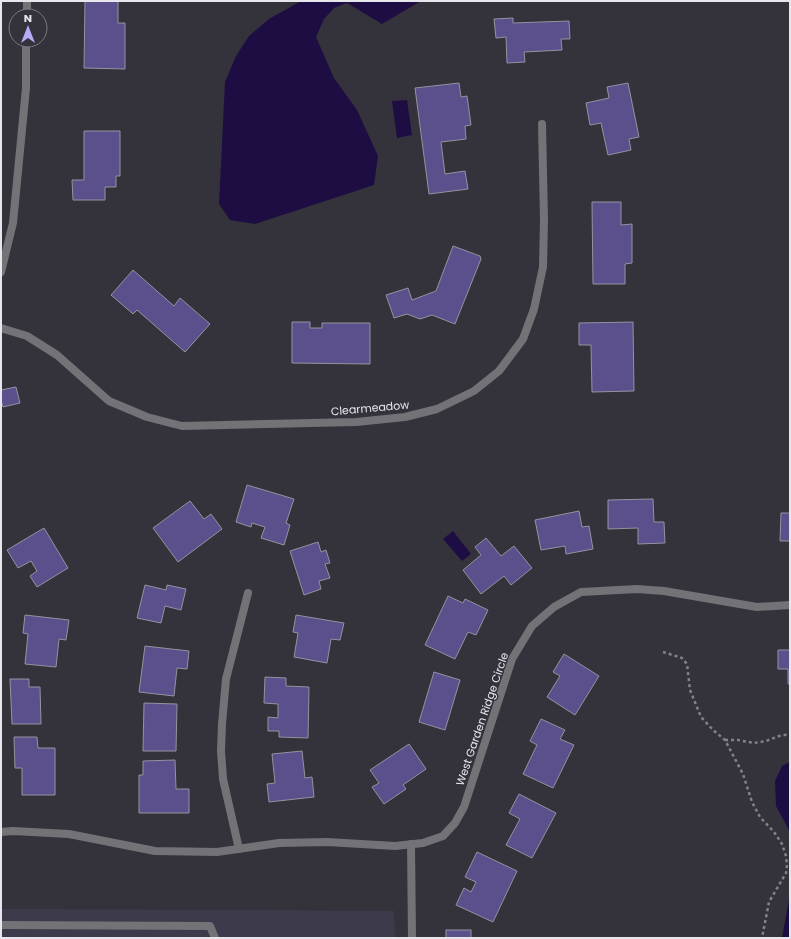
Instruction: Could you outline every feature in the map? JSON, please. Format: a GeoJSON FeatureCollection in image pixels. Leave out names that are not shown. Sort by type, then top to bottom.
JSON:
{"type":"FeatureCollection","features":[{"type":"Feature","properties":{"kind":"street"},"geometry":{"type":"LineString","coordinates":[[1,272],[13,223],[26,88],[26,48]]}},
{"type":"Feature","properties":{"kind":"street","name":"Clearmeadow"},"geometry":{"type":"LineString","coordinates":[[1,328],[27,336],[57,355],[109,401],[147,417],[182,426],[356,422],[405,417],[437,409],[474,391],[499,371],[523,339],[534,309],[543,267],[544,220],[542,124]]}},
{"type":"Feature","properties":{"kind":"street","name":"West Garden Ridge Circle"},"geometry":{"type":"LineString","coordinates":[[1,832],[13,831],[68,834],[155,851],[217,852],[279,843],[327,842],[395,846],[423,843],[443,836],[455,823],[464,807],[512,659],[532,626],[554,607],[581,592],[637,589],[664,591],[757,607],[790,605]]}},
{"type":"Feature","properties":{"kind":"street"},"geometry":{"type":"LineString","coordinates":[[239,849],[223,779],[221,751],[226,679],[248,593]]}},
{"type":"Feature","properties":{"kind":"street"},"geometry":{"type":"LineString","coordinates":[[411,844],[412,938]]}},
{"type":"Feature","properties":{"kind":"street"},"geometry":{"type":"LineString","coordinates":[[1,925],[210,926],[215,938]]}},
{"type":"Feature","properties":{"kind":"path"},"geometry":{"type":"LineString","coordinates":[[663,652],[682,658],[687,664],[690,690],[701,717],[725,740],[743,774],[752,802],[760,817],[774,832],[782,844],[786,856],[786,873],[769,902],[762,938]]}},
{"type":"Feature","properties":{"kind":"path"},"geometry":{"type":"LineString","coordinates":[[725,740],[738,740],[754,743],[790,734]]}},
{"type":"Feature","properties":{"kind":"shaded area"},"geometry":{"type":"Polygon","coordinates":[[[301,1],[421,1],[382,24],[347,3],[334,8],[324,19],[316,37],[334,78],[357,110],[378,156],[374,185],[255,224],[230,220],[219,204],[225,82],[236,56],[249,36],[269,19],[301,1]]]}},
{"type":"Feature","properties":{"kind":"shaded area"},"geometry":{"type":"Polygon","coordinates":[[[407,100],[412,135],[397,138],[392,101],[407,100]]]}},
{"type":"Feature","properties":{"kind":"shaded area"},"geometry":{"type":"Polygon","coordinates":[[[453,531],[471,554],[462,561],[443,539],[453,531]]]}},
{"type":"Feature","properties":{"kind":"shaded area"},"geometry":{"type":"Polygon","coordinates":[[[790,762],[790,832],[776,806],[775,781],[782,766],[790,762]]]}},
{"type":"Feature","properties":{"kind":"shaded area"},"geometry":{"type":"Polygon","coordinates":[[[790,894],[790,938],[782,938],[790,894]]]}},
{"type":"Feature","properties":{"kind":"shaded area"},"geometry":{"type":"Polygon","coordinates":[[[1,909],[394,911],[395,938],[1,938],[1,909]]]}},
{"type":"Feature","properties":{"kind":"building"},"geometry":{"type":"Polygon","coordinates":[[[85,1],[118,1],[118,23],[125,23],[125,69],[84,68],[85,1]]]}},
{"type":"Feature","properties":{"kind":"building"},"geometry":{"type":"Polygon","coordinates":[[[513,18],[513,23],[569,21],[570,39],[561,39],[562,50],[524,52],[525,62],[507,63],[506,37],[496,38],[494,19],[513,18]]]}},
{"type":"Feature","properties":{"kind":"building"},"geometry":{"type":"Polygon","coordinates":[[[459,83],[461,97],[467,96],[471,125],[465,126],[466,139],[441,142],[445,174],[465,171],[468,189],[429,194],[415,88],[459,83]]]}},
{"type":"Feature","properties":{"kind":"building"},"geometry":{"type":"Polygon","coordinates":[[[628,83],[639,137],[629,139],[631,150],[608,155],[601,123],[590,125],[586,103],[609,98],[607,87],[628,83]]]}},
{"type":"Feature","properties":{"kind":"building"},"geometry":{"type":"Polygon","coordinates":[[[84,131],[120,131],[120,176],[116,176],[116,187],[105,187],[105,200],[73,200],[72,180],[84,180],[84,131]]]}},
{"type":"Feature","properties":{"kind":"building"},"geometry":{"type":"Polygon","coordinates":[[[592,202],[621,202],[621,225],[632,224],[632,263],[625,264],[625,284],[593,284],[592,202]]]}},
{"type":"Feature","properties":{"kind":"building"},"geometry":{"type":"Polygon","coordinates":[[[453,246],[480,256],[481,259],[455,324],[432,315],[420,319],[407,314],[394,318],[386,295],[408,288],[412,300],[436,291],[453,246]]]}},
{"type":"Feature","properties":{"kind":"building"},"geometry":{"type":"Polygon","coordinates":[[[133,270],[174,306],[180,298],[210,324],[185,352],[137,310],[133,314],[111,295],[133,270]]]}},
{"type":"Feature","properties":{"kind":"building"},"geometry":{"type":"Polygon","coordinates":[[[292,322],[310,322],[310,328],[322,328],[322,323],[370,323],[370,364],[292,363],[292,322]]]}},
{"type":"Feature","properties":{"kind":"building"},"geometry":{"type":"Polygon","coordinates":[[[633,322],[634,391],[592,392],[591,345],[579,345],[579,323],[633,322]]]}},
{"type":"Feature","properties":{"kind":"building"},"geometry":{"type":"Polygon","coordinates":[[[16,387],[20,403],[3,407],[1,401],[1,390],[16,387]]]}},
{"type":"Feature","properties":{"kind":"building"},"geometry":{"type":"Polygon","coordinates":[[[247,485],[294,499],[286,523],[290,525],[284,545],[261,538],[265,527],[252,523],[251,527],[236,522],[247,485]]]}},
{"type":"Feature","properties":{"kind":"building"},"geometry":{"type":"Polygon","coordinates":[[[653,499],[654,522],[664,522],[665,543],[638,544],[638,528],[608,529],[608,500],[653,499]]]}},
{"type":"Feature","properties":{"kind":"building"},"geometry":{"type":"Polygon","coordinates":[[[190,501],[204,519],[211,514],[222,529],[178,562],[153,528],[190,501]]]}},
{"type":"Feature","properties":{"kind":"building"},"geometry":{"type":"Polygon","coordinates":[[[579,511],[582,527],[589,526],[593,549],[566,554],[565,546],[541,550],[535,520],[579,511]]]}},
{"type":"Feature","properties":{"kind":"building"},"geometry":{"type":"Polygon","coordinates":[[[781,513],[790,513],[790,541],[780,541],[781,513]]]}},
{"type":"Feature","properties":{"kind":"building"},"geometry":{"type":"Polygon","coordinates":[[[44,528],[68,568],[37,587],[30,576],[37,571],[31,561],[18,568],[7,550],[44,528]]]}},
{"type":"Feature","properties":{"kind":"building"},"geometry":{"type":"Polygon","coordinates":[[[486,538],[501,556],[514,546],[532,568],[511,585],[504,576],[481,594],[463,570],[481,555],[475,547],[486,538]]]}},
{"type":"Feature","properties":{"kind":"building"},"geometry":{"type":"Polygon","coordinates":[[[318,542],[321,552],[326,550],[330,563],[325,564],[330,578],[319,581],[321,589],[304,595],[290,551],[318,542]]]}},
{"type":"Feature","properties":{"kind":"building"},"geometry":{"type":"Polygon","coordinates":[[[145,585],[166,590],[167,585],[186,589],[181,610],[165,606],[161,623],[137,618],[145,585]]]}},
{"type":"Feature","properties":{"kind":"building"},"geometry":{"type":"Polygon","coordinates":[[[448,596],[463,603],[465,599],[488,610],[476,635],[468,632],[455,659],[425,645],[448,596]]]}},
{"type":"Feature","properties":{"kind":"building"},"geometry":{"type":"Polygon","coordinates":[[[25,615],[69,620],[66,640],[59,639],[56,667],[25,664],[28,634],[23,633],[25,615]]]}},
{"type":"Feature","properties":{"kind":"building"},"geometry":{"type":"Polygon","coordinates":[[[296,615],[344,623],[340,640],[331,639],[327,663],[294,657],[298,633],[293,632],[296,615]]]}},
{"type":"Feature","properties":{"kind":"building"},"geometry":{"type":"Polygon","coordinates":[[[145,646],[189,651],[187,669],[177,668],[174,696],[139,692],[145,646]]]}},
{"type":"Feature","properties":{"kind":"building"},"geometry":{"type":"Polygon","coordinates":[[[778,650],[790,650],[790,684],[788,684],[788,669],[778,669],[778,650]]]}},
{"type":"Feature","properties":{"kind":"building"},"geometry":{"type":"Polygon","coordinates":[[[564,654],[599,676],[575,715],[547,697],[560,676],[553,672],[564,654]]]}},
{"type":"Feature","properties":{"kind":"building"},"geometry":{"type":"Polygon","coordinates":[[[434,672],[460,680],[445,730],[419,722],[434,672]]]}},
{"type":"Feature","properties":{"kind":"building"},"geometry":{"type":"Polygon","coordinates":[[[265,677],[286,678],[286,686],[309,687],[308,738],[279,737],[279,731],[268,731],[268,717],[278,718],[278,704],[264,703],[265,677]]]}},
{"type":"Feature","properties":{"kind":"building"},"geometry":{"type":"Polygon","coordinates":[[[10,679],[29,679],[29,687],[40,687],[41,724],[12,724],[10,679]]]}},
{"type":"Feature","properties":{"kind":"building"},"geometry":{"type":"Polygon","coordinates":[[[144,703],[177,704],[176,751],[143,751],[144,703]]]}},
{"type":"Feature","properties":{"kind":"building"},"geometry":{"type":"Polygon","coordinates":[[[541,719],[565,730],[560,739],[574,745],[553,788],[523,774],[537,745],[530,741],[541,719]]]}},
{"type":"Feature","properties":{"kind":"building"},"geometry":{"type":"Polygon","coordinates":[[[14,737],[37,737],[38,748],[55,748],[55,795],[22,795],[22,768],[15,768],[14,737]]]}},
{"type":"Feature","properties":{"kind":"building"},"geometry":{"type":"Polygon","coordinates":[[[409,744],[426,769],[403,785],[406,789],[384,804],[372,787],[379,783],[370,770],[409,744]]]}},
{"type":"Feature","properties":{"kind":"building"},"geometry":{"type":"Polygon","coordinates":[[[302,751],[305,778],[312,777],[314,797],[269,802],[267,784],[275,783],[272,754],[302,751]]]}},
{"type":"Feature","properties":{"kind":"building"},"geometry":{"type":"Polygon","coordinates":[[[175,760],[176,789],[189,789],[189,813],[139,813],[139,775],[143,775],[143,761],[175,760]]]}},
{"type":"Feature","properties":{"kind":"building"},"geometry":{"type":"Polygon","coordinates":[[[519,794],[556,813],[532,858],[506,845],[520,819],[509,813],[519,794]]]}},
{"type":"Feature","properties":{"kind":"building"},"geometry":{"type":"Polygon","coordinates":[[[477,852],[517,871],[493,922],[456,905],[464,888],[471,892],[476,882],[465,877],[477,852]]]}},
{"type":"Feature","properties":{"kind":"building"},"geometry":{"type":"Polygon","coordinates":[[[446,930],[471,930],[471,938],[446,938],[446,930]]]}}]}
